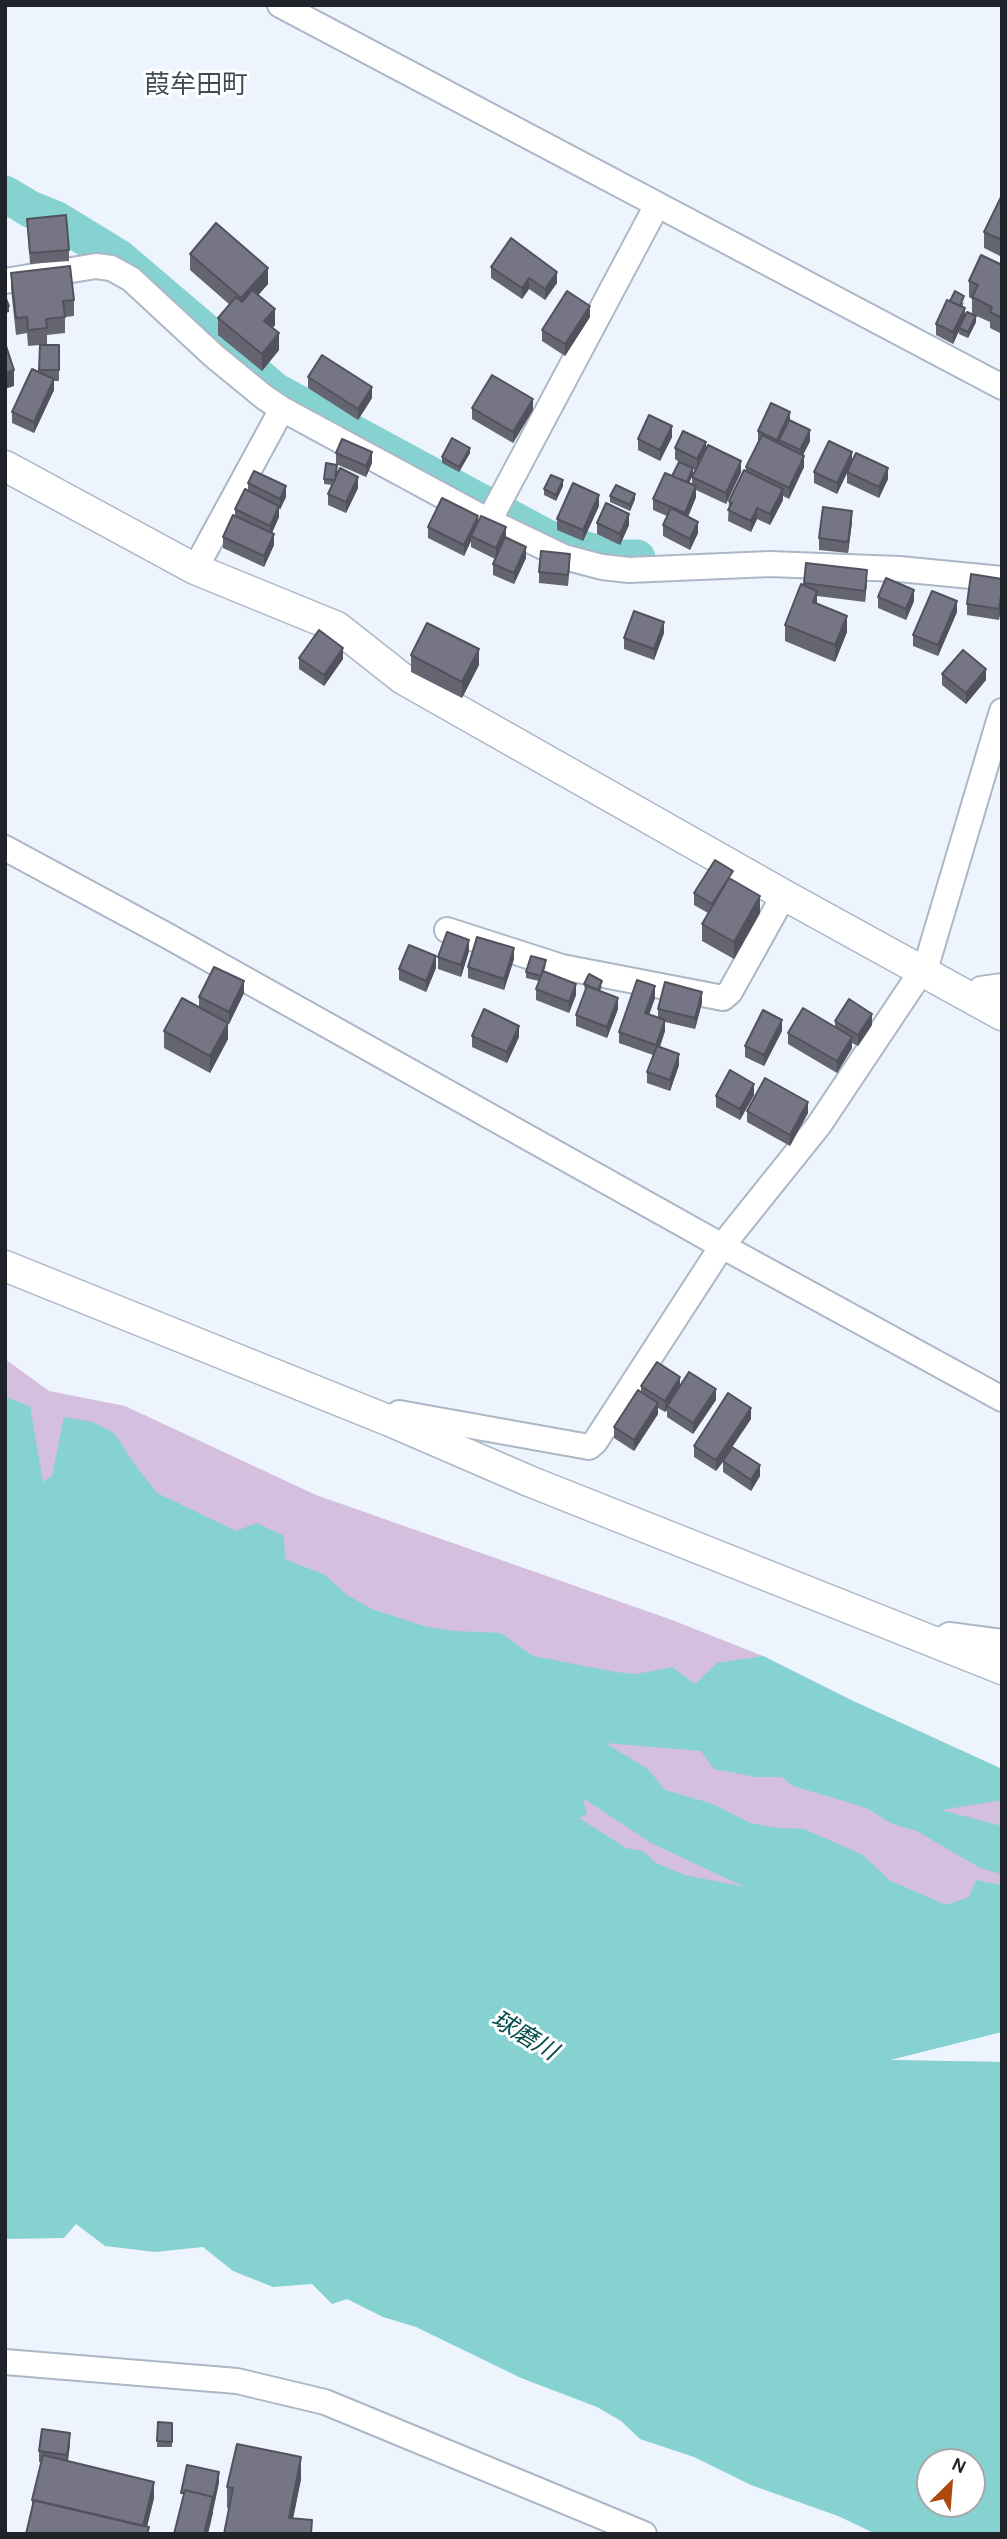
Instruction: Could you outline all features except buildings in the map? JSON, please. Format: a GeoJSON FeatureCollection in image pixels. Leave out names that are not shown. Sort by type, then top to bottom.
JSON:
{"type":"FeatureCollection","features":[{"type":"Feature","properties":{"kind":"street"},"geometry":{"type":"LineString","coordinates":[[281,5],[1002,387]]}},
{"type":"Feature","properties":{"kind":"street"},"geometry":{"type":"LineString","coordinates":[[489,521],[657,205]]}},
{"type":"Feature","properties":{"kind":"street"},"geometry":{"type":"LineString","coordinates":[[5,281],[96,266],[111,268],[131,279],[215,356],[282,410],[489,521],[564,557],[602,567],[629,570],[770,564],[899,569],[1002,579]]}},
{"type":"Feature","properties":{"kind":"street"},"geometry":{"type":"LineString","coordinates":[[195,569],[282,410]]}},
{"type":"Feature","properties":{"kind":"street"},"geometry":{"type":"LineString","coordinates":[[5,466],[195,569],[337,627],[403,678],[784,895],[1002,1015]]}},
{"type":"Feature","properties":{"kind":"street"},"geometry":{"type":"LineString","coordinates":[[390,1421],[399,1413],[589,1447],[595,1442],[722,1246],[819,1125],[927,963],[1002,711]]}},
{"type":"Feature","properties":{"kind":"street"},"geometry":{"type":"LineString","coordinates":[[5,848],[1002,1399]]}},
{"type":"Feature","properties":{"kind":"street"},"geometry":{"type":"LineString","coordinates":[[447,930],[562,967],[723,998],[730,992],[784,895]]}},
{"type":"Feature","properties":{"kind":"street"},"geometry":{"type":"LineString","coordinates":[[973,999],[981,989],[1002,986]]}},
{"type":"Feature","properties":{"kind":"street"},"geometry":{"type":"LineString","coordinates":[[5,1266],[390,1421],[529,1481],[1002,1669]]}},
{"type":"Feature","properties":{"kind":"street"},"geometry":{"type":"LineString","coordinates":[[937,1643],[949,1634],[1002,1643]]}},
{"type":"Feature","properties":{"kind":"street"},"geometry":{"type":"LineString","coordinates":[[5,2362],[237,2381],[325,2402],[644,2534]]}},
{"type":"Feature","properties":{"kind":"shaded area"},"geometry":{"type":"Polygon","coordinates":[[[5,1359],[49,1391],[125,1406],[316,1495],[672,1620],[763,1656],[851,1700],[1002,1769],[1002,2031],[890,2060],[1002,2062],[1002,2201],[5,1698],[5,1359]]]}},
{"type":"Feature","properties":{"kind":"water","name":"球磨川"},"geometry":{"type":"Polygon","coordinates":[[[5,1397],[30,1406],[43,1482],[52,1476],[64,1417],[93,1422],[114,1433],[157,1493],[236,1531],[257,1523],[284,1536],[285,1559],[325,1575],[347,1595],[372,1609],[427,1627],[501,1633],[533,1656],[615,1672],[636,1674],[672,1667],[695,1684],[717,1663],[763,1656],[851,1700],[1002,1769],[1002,1800],[941,1810],[1002,1826],[1002,1874],[980,1868],[917,1831],[892,1824],[867,1808],[793,1786],[782,1777],[756,1777],[714,1769],[701,1751],[605,1743],[648,1769],[665,1790],[713,1804],[750,1823],[804,1829],[863,1855],[889,1880],[946,1905],[969,1897],[976,1880],[1002,1885],[1002,2032],[890,2060],[1002,2062],[1002,2534],[876,2534],[838,2516],[751,2485],[694,2457],[640,2439],[621,2421],[597,2407],[521,2378],[416,2327],[383,2317],[347,2299],[332,2304],[312,2284],[273,2287],[233,2271],[203,2247],[155,2252],[105,2246],[76,2224],[64,2238],[5,2239],[5,1397]],[[583,1798],[587,1814],[579,1818],[626,1848],[643,1851],[656,1863],[685,1875],[745,1887],[651,1843],[583,1798]]]}},
{"type":"Feature","properties":{"kind":"waterway"},"geometry":{"type":"LineString","coordinates":[[5,194],[30,209],[57,220],[119,258],[275,391],[547,538],[612,558],[637,558]]}},
{"type":"Feature","properties":{"kind":"district","name":"葭牟田町"},"geometry":{"type":"Point","coordinates":[196,86]}}]}
